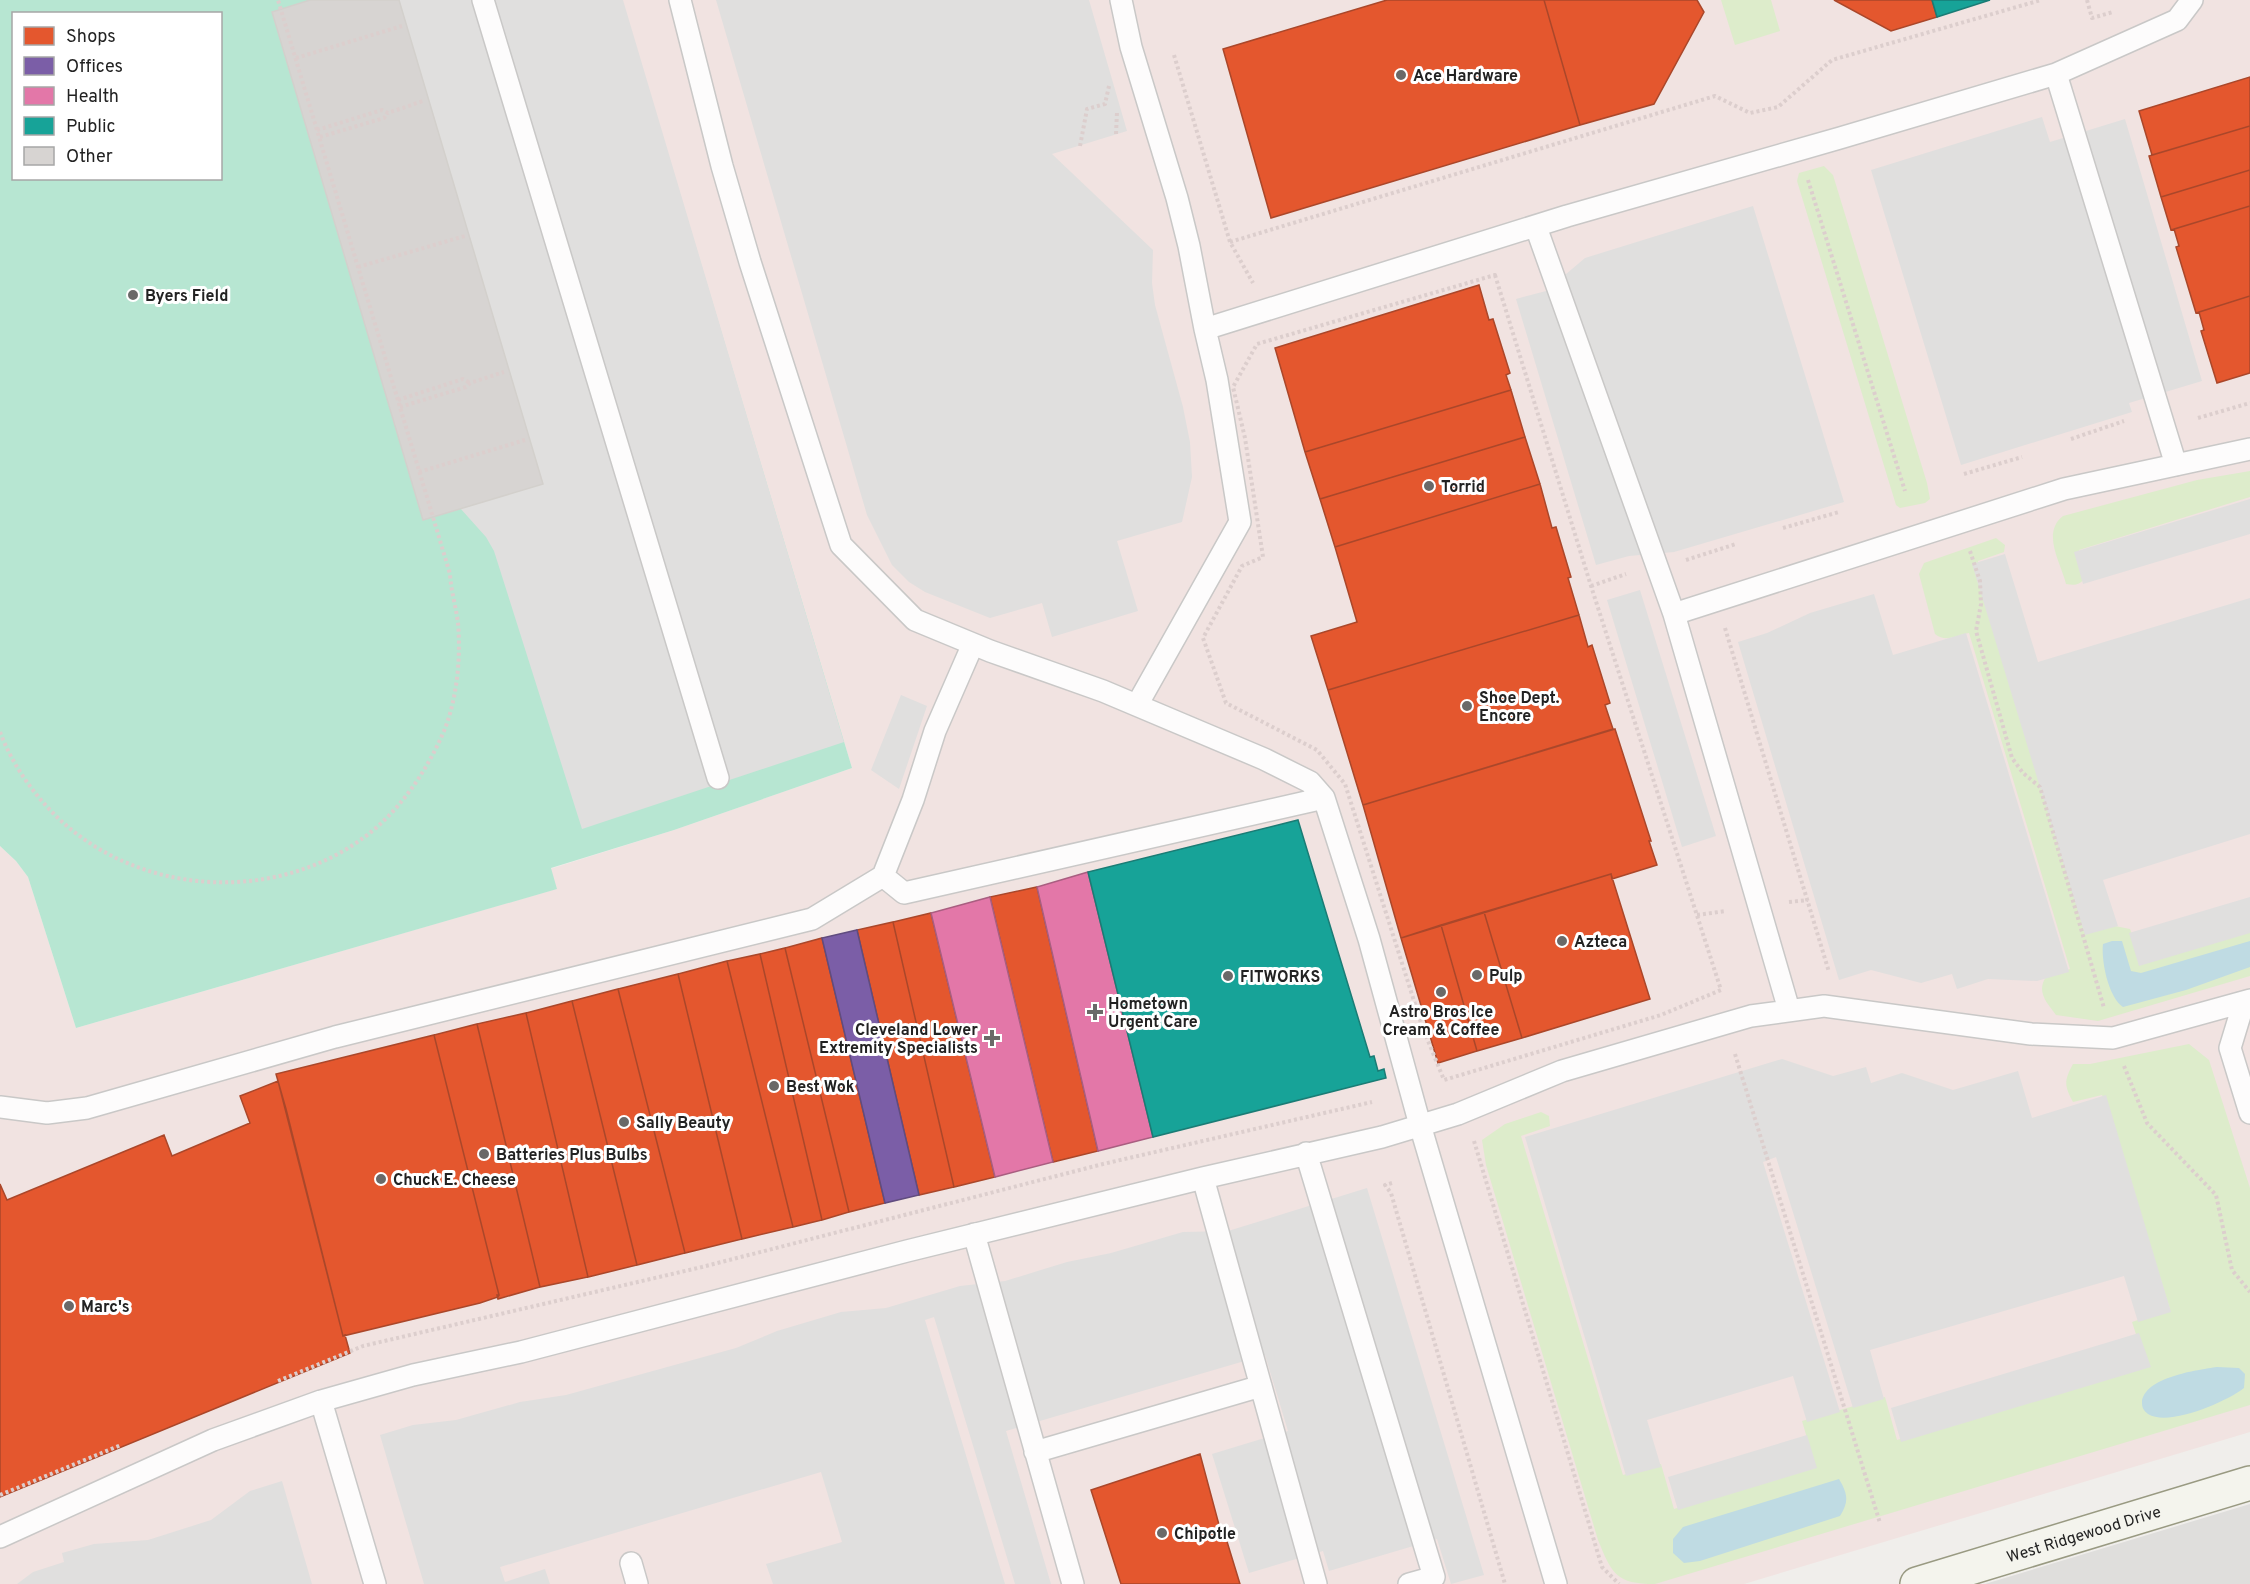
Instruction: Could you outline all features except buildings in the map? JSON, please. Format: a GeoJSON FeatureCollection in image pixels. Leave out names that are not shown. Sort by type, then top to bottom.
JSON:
{"type":"FeatureCollection","features":[{"type":"Feature","properties":{"kind":"main road","name":"West Ridgewood Drive"},"geometry":{"type":"LineString","coordinates":[[1917,1584],[2250,1483]]}},
{"type":"Feature","properties":{"kind":"lane"},"geometry":{"type":"LineString","coordinates":[[483,0],[718,778]]}},
{"type":"Feature","properties":{"kind":"lane"},"geometry":{"type":"LineString","coordinates":[[680,0],[722,166],[750,262],[841,545],[915,620],[1137,705],[1264,759],[1310,782],[1324,798],[1369,939],[1420,1125],[1556,1584]]}},
{"type":"Feature","properties":{"kind":"lane"},"geometry":{"type":"LineString","coordinates":[[1121,0],[1137,67],[1178,198],[1217,380],[1240,522],[1137,705]]}},
{"type":"Feature","properties":{"kind":"lane"},"geometry":{"type":"LineString","coordinates":[[1205,329],[1567,216],[2056,74],[2177,20],[2192,0]]}},
{"type":"Feature","properties":{"kind":"lane"},"geometry":{"type":"LineString","coordinates":[[2056,74],[2176,465]]}},
{"type":"Feature","properties":{"kind":"lane"},"geometry":{"type":"LineString","coordinates":[[1536,227],[1674,614],[1789,1010]]}},
{"type":"Feature","properties":{"kind":"lane"},"geometry":{"type":"LineString","coordinates":[[1674,614],[2064,489],[2250,449]]}},
{"type":"Feature","properties":{"kind":"lane"},"geometry":{"type":"LineString","coordinates":[[0,1107],[47,1113],[87,1108],[335,1036],[812,919],[883,876],[913,800],[935,731],[973,644]]}},
{"type":"Feature","properties":{"kind":"lane"},"geometry":{"type":"LineString","coordinates":[[883,876],[904,893],[1324,798]]}},
{"type":"Feature","properties":{"kind":"lane"},"geometry":{"type":"LineString","coordinates":[[0,1537],[213,1440],[321,1401],[413,1375],[521,1352],[974,1234],[1306,1153],[1382,1137],[1458,1114],[1562,1071],[1739,1019],[1824,1006],[2031,1034],[2114,1038],[2248,1002]]}},
{"type":"Feature","properties":{"kind":"lane"},"geometry":{"type":"LineString","coordinates":[[2248,1002],[2230,1048],[2250,1113]]}},
{"type":"Feature","properties":{"kind":"lane"},"geometry":{"type":"LineString","coordinates":[[1306,1153],[1434,1576],[1409,1584]]}},
{"type":"Feature","properties":{"kind":"lane"},"geometry":{"type":"LineString","coordinates":[[1203,1178],[1316,1584]]}},
{"type":"Feature","properties":{"kind":"lane"},"geometry":{"type":"LineString","coordinates":[[974,1234],[1072,1584]]}},
{"type":"Feature","properties":{"kind":"lane"},"geometry":{"type":"LineString","coordinates":[[1035,1452],[1261,1386]]}},
{"type":"Feature","properties":{"kind":"lane"},"geometry":{"type":"LineString","coordinates":[[321,1401],[375,1584]]}},
{"type":"Feature","properties":{"kind":"lane"},"geometry":{"type":"LineString","coordinates":[[631,1563],[637,1584]]}},
{"type":"Feature","properties":{"kind":"path"},"geometry":{"type":"LineString","coordinates":[[0,732],[11,757],[29,785],[56,816],[95,847],[140,868],[170,877],[220,884],[254,881],[289,874],[329,859],[360,840],[384,819],[411,790],[444,730],[453,697],[458,662],[458,624],[450,574],[278,0]]}},
{"type":"Feature","properties":{"kind":"path"},"geometry":{"type":"LineString","coordinates":[[1230,242],[1714,96],[1750,113],[1778,107],[1832,60],[2041,0]]}},
{"type":"Feature","properties":{"kind":"path"},"geometry":{"type":"LineString","coordinates":[[2087,0],[2092,18]]}},
{"type":"Feature","properties":{"kind":"path"},"geometry":{"type":"LineString","coordinates":[[296,58],[402,26]]}},
{"type":"Feature","properties":{"kind":"path"},"geometry":{"type":"LineString","coordinates":[[1174,56],[1230,242],[1258,291]]}},
{"type":"Feature","properties":{"kind":"path"},"geometry":{"type":"LineString","coordinates":[[1080,146],[1087,109],[1105,104],[1111,76]]}},
{"type":"Feature","properties":{"kind":"path"},"geometry":{"type":"LineString","coordinates":[[320,137],[384,118],[388,113],[423,101]]}},
{"type":"Feature","properties":{"kind":"path"},"geometry":{"type":"LineString","coordinates":[[317,130],[382,110],[388,113]]}},
{"type":"Feature","properties":{"kind":"path"},"geometry":{"type":"LineString","coordinates":[[1807,174],[1905,491]]}},
{"type":"Feature","properties":{"kind":"path"},"geometry":{"type":"LineString","coordinates":[[358,267],[465,236]]}},
{"type":"Feature","properties":{"kind":"path"},"geometry":{"type":"LineString","coordinates":[[1263,557],[1245,438],[1233,387],[1257,344],[1495,275],[1591,586],[1721,990]]}},
{"type":"Feature","properties":{"kind":"path"},"geometry":{"type":"LineString","coordinates":[[400,407],[466,387],[470,383],[504,372]]}},
{"type":"Feature","properties":{"kind":"path"},"geometry":{"type":"LineString","coordinates":[[398,400],[463,379],[470,383]]}},
{"type":"Feature","properties":{"kind":"path"},"geometry":{"type":"LineString","coordinates":[[2198,418],[2250,403]]}},
{"type":"Feature","properties":{"kind":"path"},"geometry":{"type":"LineString","coordinates":[[2071,439],[2124,422]]}},
{"type":"Feature","properties":{"kind":"path"},"geometry":{"type":"LineString","coordinates":[[419,472],[525,440]]}},
{"type":"Feature","properties":{"kind":"path"},"geometry":{"type":"LineString","coordinates":[[1964,474],[2022,457]]}},
{"type":"Feature","properties":{"kind":"path"},"geometry":{"type":"LineString","coordinates":[[1783,528],[1839,512]]}},
{"type":"Feature","properties":{"kind":"path"},"geometry":{"type":"LineString","coordinates":[[1685,560],[1736,544]]}},
{"type":"Feature","properties":{"kind":"path"},"geometry":{"type":"LineString","coordinates":[[1969,548],[1980,580],[1981,604],[1976,631],[2012,758],[2023,774],[2040,788],[2104,1008]]}},
{"type":"Feature","properties":{"kind":"path"},"geometry":{"type":"LineString","coordinates":[[1591,586],[1626,574]]}},
{"type":"Feature","properties":{"kind":"path"},"geometry":{"type":"LineString","coordinates":[[1724,626],[1829,972]]}},
{"type":"Feature","properties":{"kind":"path"},"geometry":{"type":"LineString","coordinates":[[1785,903],[1808,900]]}},
{"type":"Feature","properties":{"kind":"path"},"geometry":{"type":"LineString","coordinates":[[1697,915],[1726,911]]}},
{"type":"Feature","properties":{"kind":"path"},"geometry":{"type":"LineString","coordinates":[[1735,1054],[1880,1523]]}},
{"type":"Feature","properties":{"kind":"path"},"geometry":{"type":"LineString","coordinates":[[2123,1064],[2147,1123],[2216,1195],[2232,1270],[2250,1292]]}},
{"type":"Feature","properties":{"kind":"path"},"geometry":{"type":"LineString","coordinates":[[1473,1137],[1602,1567],[1619,1584]]}},
{"type":"Feature","properties":{"kind":"path"},"geometry":{"type":"LineString","coordinates":[[1392,1183],[1385,1185],[1391,1193],[1505,1584]]}},
{"type":"Feature","properties":{"kind":"shaded area"},"geometry":{"type":"Polygon","coordinates":[[[399,0],[623,0],[844,742],[582,829],[494,551],[486,537],[460,508],[543,484],[399,0]]]}},
{"type":"Feature","properties":{"kind":"shaded area"},"geometry":{"type":"Polygon","coordinates":[[[622,0],[2250,0],[2250,1432],[1744,1584],[0,1584],[0,846],[16,861],[28,877],[76,1028],[556,889],[550,869],[674,830],[852,768],[622,0]]]}},
{"type":"Feature","properties":{"kind":"shaded area"},"geometry":{"type":"Polygon","coordinates":[[[716,0],[1089,0],[1127,131],[1052,154],[1153,250],[1152,283],[1155,305],[1183,407],[1190,442],[1192,477],[1182,522],[1117,541],[1138,611],[1052,637],[1042,603],[990,618],[925,592],[909,582],[892,565],[867,515],[716,0]]]}},
{"type":"Feature","properties":{"kind":"shaded area"},"geometry":{"type":"Polygon","coordinates":[[[2042,117],[2050,142],[2125,119],[2202,381],[2129,403],[2132,412],[1961,465],[1871,170],[2042,117]]]}},
{"type":"Feature","properties":{"kind":"shaded area"},"geometry":{"type":"Polygon","coordinates":[[[1753,206],[1844,502],[1674,552],[1629,556],[1596,565],[1516,299],[1546,291],[1585,258],[1753,206]]]}},
{"type":"Feature","properties":{"kind":"shaded area"},"geometry":{"type":"Polygon","coordinates":[[[2250,499],[2250,534],[2083,584],[2074,552],[2250,499]]]}},
{"type":"Feature","properties":{"kind":"shaded area"},"geometry":{"type":"Polygon","coordinates":[[[2005,554],[2038,662],[2250,598],[2250,834],[2103,880],[2118,926],[2085,935],[1972,564],[2005,554]]]}},
{"type":"Feature","properties":{"kind":"shaded area"},"geometry":{"type":"Polygon","coordinates":[[[1640,590],[1716,836],[1682,847],[1607,600],[1640,590]]]}},
{"type":"Feature","properties":{"kind":"shaded area"},"geometry":{"type":"Polygon","coordinates":[[[1874,594],[1893,655],[1966,633],[2069,972],[2037,981],[1988,979],[1957,989],[1952,974],[1921,983],[1871,970],[1839,980],[1738,642],[1767,633],[1810,613],[1874,594]]]}},
{"type":"Feature","properties":{"kind":"shaded area"},"geometry":{"type":"Polygon","coordinates":[[[901,695],[927,706],[899,789],[871,770],[901,695]]]}},
{"type":"Feature","properties":{"kind":"shaded area"},"geometry":{"type":"Polygon","coordinates":[[[2250,897],[2250,933],[2139,966],[2129,933],[2250,897]]]}},
{"type":"Feature","properties":{"kind":"shaded area"},"geometry":{"type":"Polygon","coordinates":[[[1782,1059],[1833,1076],[1866,1067],[1871,1083],[1902,1073],[1953,1090],[2018,1071],[2032,1118],[2106,1095],[2171,1312],[2138,1322],[2124,1276],[1870,1350],[1884,1399],[1853,1408],[1776,1157],[1763,1162],[1840,1412],[1807,1422],[1793,1376],[1647,1420],[1661,1467],[1626,1476],[1525,1137],[1782,1059]]]}},
{"type":"Feature","properties":{"kind":"shaded area"},"geometry":{"type":"Polygon","coordinates":[[[1367,1188],[1484,1575],[1451,1584],[1437,1539],[1329,1571],[1323,1551],[1249,1573],[1212,1454],[1288,1431],[1265,1355],[1006,1431],[1051,1584],[1015,1584],[934,1317],[925,1320],[1005,1584],[773,1584],[766,1564],[842,1542],[821,1472],[500,1567],[505,1582],[545,1569],[550,1584],[424,1584],[380,1435],[413,1425],[456,1420],[520,1402],[566,1395],[736,1348],[777,1331],[841,1312],[886,1308],[960,1286],[1005,1281],[1067,1262],[1111,1253],[1183,1232],[1228,1231],[1367,1188]]]}},
{"type":"Feature","properties":{"kind":"shaded area"},"geometry":{"type":"Polygon","coordinates":[[[2139,1333],[2151,1367],[1901,1442],[1891,1408],[2139,1333]]]}},
{"type":"Feature","properties":{"kind":"shaded area"},"geometry":{"type":"Polygon","coordinates":[[[1807,1435],[1817,1468],[1678,1510],[1668,1477],[1807,1435]]]}},
{"type":"Feature","properties":{"kind":"shaded area"},"geometry":{"type":"Polygon","coordinates":[[[282,1481],[312,1584],[17,1584],[33,1572],[64,1562],[62,1553],[94,1544],[148,1540],[211,1520],[250,1491],[282,1481]]]}},
{"type":"Feature","properties":{"kind":"shaded area"},"geometry":{"type":"Polygon","coordinates":[[[2250,1504],[2250,1584],[1985,1584],[2250,1504]]]}},
{"type":"Feature","properties":{"kind":"green space"},"geometry":{"type":"Polygon","coordinates":[[[0,0],[622,0],[852,768],[674,830],[551,868],[557,889],[76,1028],[28,877],[16,861],[0,846],[0,0]]]}},
{"type":"Feature","properties":{"kind":"green space"},"geometry":{"type":"Polygon","coordinates":[[[1721,0],[1771,0],[1780,31],[1735,45],[1721,0]]]}},
{"type":"Feature","properties":{"kind":"green space"},"geometry":{"type":"Polygon","coordinates":[[[1824,166],[1833,175],[1927,483],[1930,499],[1925,503],[1900,508],[1896,505],[1797,181],[1799,173],[1824,166]]]}},
{"type":"Feature","properties":{"kind":"green space"},"geometry":{"type":"Polygon","coordinates":[[[2250,471],[2250,497],[2079,550],[2084,579],[2078,584],[2066,584],[2053,539],[2053,531],[2063,516],[2197,480],[2250,471]]]}},
{"type":"Feature","properties":{"kind":"green space"},"geometry":{"type":"Polygon","coordinates":[[[1996,538],[2005,545],[2004,552],[1978,561],[2040,772],[2115,926],[2130,929],[2135,942],[2250,932],[2250,976],[2098,1021],[2056,1015],[2046,1002],[2042,988],[2046,977],[2070,969],[1969,633],[1952,638],[1943,638],[1935,634],[1919,574],[1924,563],[1996,538]]]}},
{"type":"Feature","properties":{"kind":"green space"},"geometry":{"type":"Polygon","coordinates":[[[2189,1044],[2209,1060],[2250,1188],[2250,1405],[1655,1584],[1632,1582],[1617,1575],[1607,1561],[1598,1540],[1486,1165],[1482,1140],[1505,1124],[1541,1112],[1549,1116],[1550,1126],[1521,1136],[1623,1475],[1661,1464],[1674,1509],[1815,1465],[1802,1421],[1885,1397],[1897,1440],[2146,1365],[2132,1322],[2170,1309],[2102,1095],[2073,1102],[2068,1091],[2067,1079],[2073,1064],[2090,1064],[2189,1044]]]}},
{"type":"Feature","properties":{"kind":"water"},"geometry":{"type":"Polygon","coordinates":[[[2122,941],[2131,971],[2141,973],[2250,941],[2250,967],[2186,990],[2123,1007],[2113,995],[2104,968],[2103,944],[2122,941]]]}},
{"type":"Feature","properties":{"kind":"water"},"geometry":{"type":"Polygon","coordinates":[[[2217,1367],[2239,1368],[2245,1374],[2244,1388],[2211,1406],[2183,1415],[2157,1417],[2148,1414],[2144,1409],[2142,1403],[2145,1394],[2161,1381],[2185,1373],[2217,1367]]]}},
{"type":"Feature","properties":{"kind":"water"},"geometry":{"type":"Polygon","coordinates":[[[1839,1479],[1846,1498],[1840,1516],[1700,1561],[1684,1563],[1673,1553],[1673,1539],[1683,1527],[1839,1479]]]}},
{"type":"Feature","properties":{"kind":"place","name":"Ace Hardware"},"geometry":{"type":"Point","coordinates":[1401,75]}},
{"type":"Feature","properties":{"kind":"place","name":"Byers Field"},"geometry":{"type":"Point","coordinates":[133,295]}},
{"type":"Feature","properties":{"kind":"place","name":"Torrid"},"geometry":{"type":"Point","coordinates":[1429,486]}},
{"type":"Feature","properties":{"kind":"place","name":"Shoe Dept. Encore"},"geometry":{"type":"Point","coordinates":[1467,706]}},
{"type":"Feature","properties":{"kind":"place","name":"Azteca"},"geometry":{"type":"Point","coordinates":[1562,941]}},
{"type":"Feature","properties":{"kind":"place","name":"Pulp"},"geometry":{"type":"Point","coordinates":[1477,975]}},
{"type":"Feature","properties":{"kind":"place","name":"FITWORKS"},"geometry":{"type":"Point","coordinates":[1228,976]}},
{"type":"Feature","properties":{"kind":"place","name":"Astro Bros Ice Cream & Coffee"},"geometry":{"type":"Point","coordinates":[1441,992]}},
{"type":"Feature","properties":{"kind":"place","name":"Hometown Urgent Care"},"geometry":{"type":"Point","coordinates":[1095,1012]}},
{"type":"Feature","properties":{"kind":"place","name":"Cleveland Lower Extremity Specialists"},"geometry":{"type":"Point","coordinates":[992,1038]}},
{"type":"Feature","properties":{"kind":"place","name":"Best Wok"},"geometry":{"type":"Point","coordinates":[774,1086]}},
{"type":"Feature","properties":{"kind":"place","name":"Sally Beauty"},"geometry":{"type":"Point","coordinates":[624,1122]}},
{"type":"Feature","properties":{"kind":"place","name":"Batteries Plus Bulbs"},"geometry":{"type":"Point","coordinates":[484,1154]}},
{"type":"Feature","properties":{"kind":"place","name":"Chuck E. Cheese"},"geometry":{"type":"Point","coordinates":[381,1179]}},
{"type":"Feature","properties":{"kind":"place","name":"Marc's"},"geometry":{"type":"Point","coordinates":[69,1306]}},
{"type":"Feature","properties":{"kind":"place","name":"Chipotle"},"geometry":{"type":"Point","coordinates":[1162,1533]}}]}
